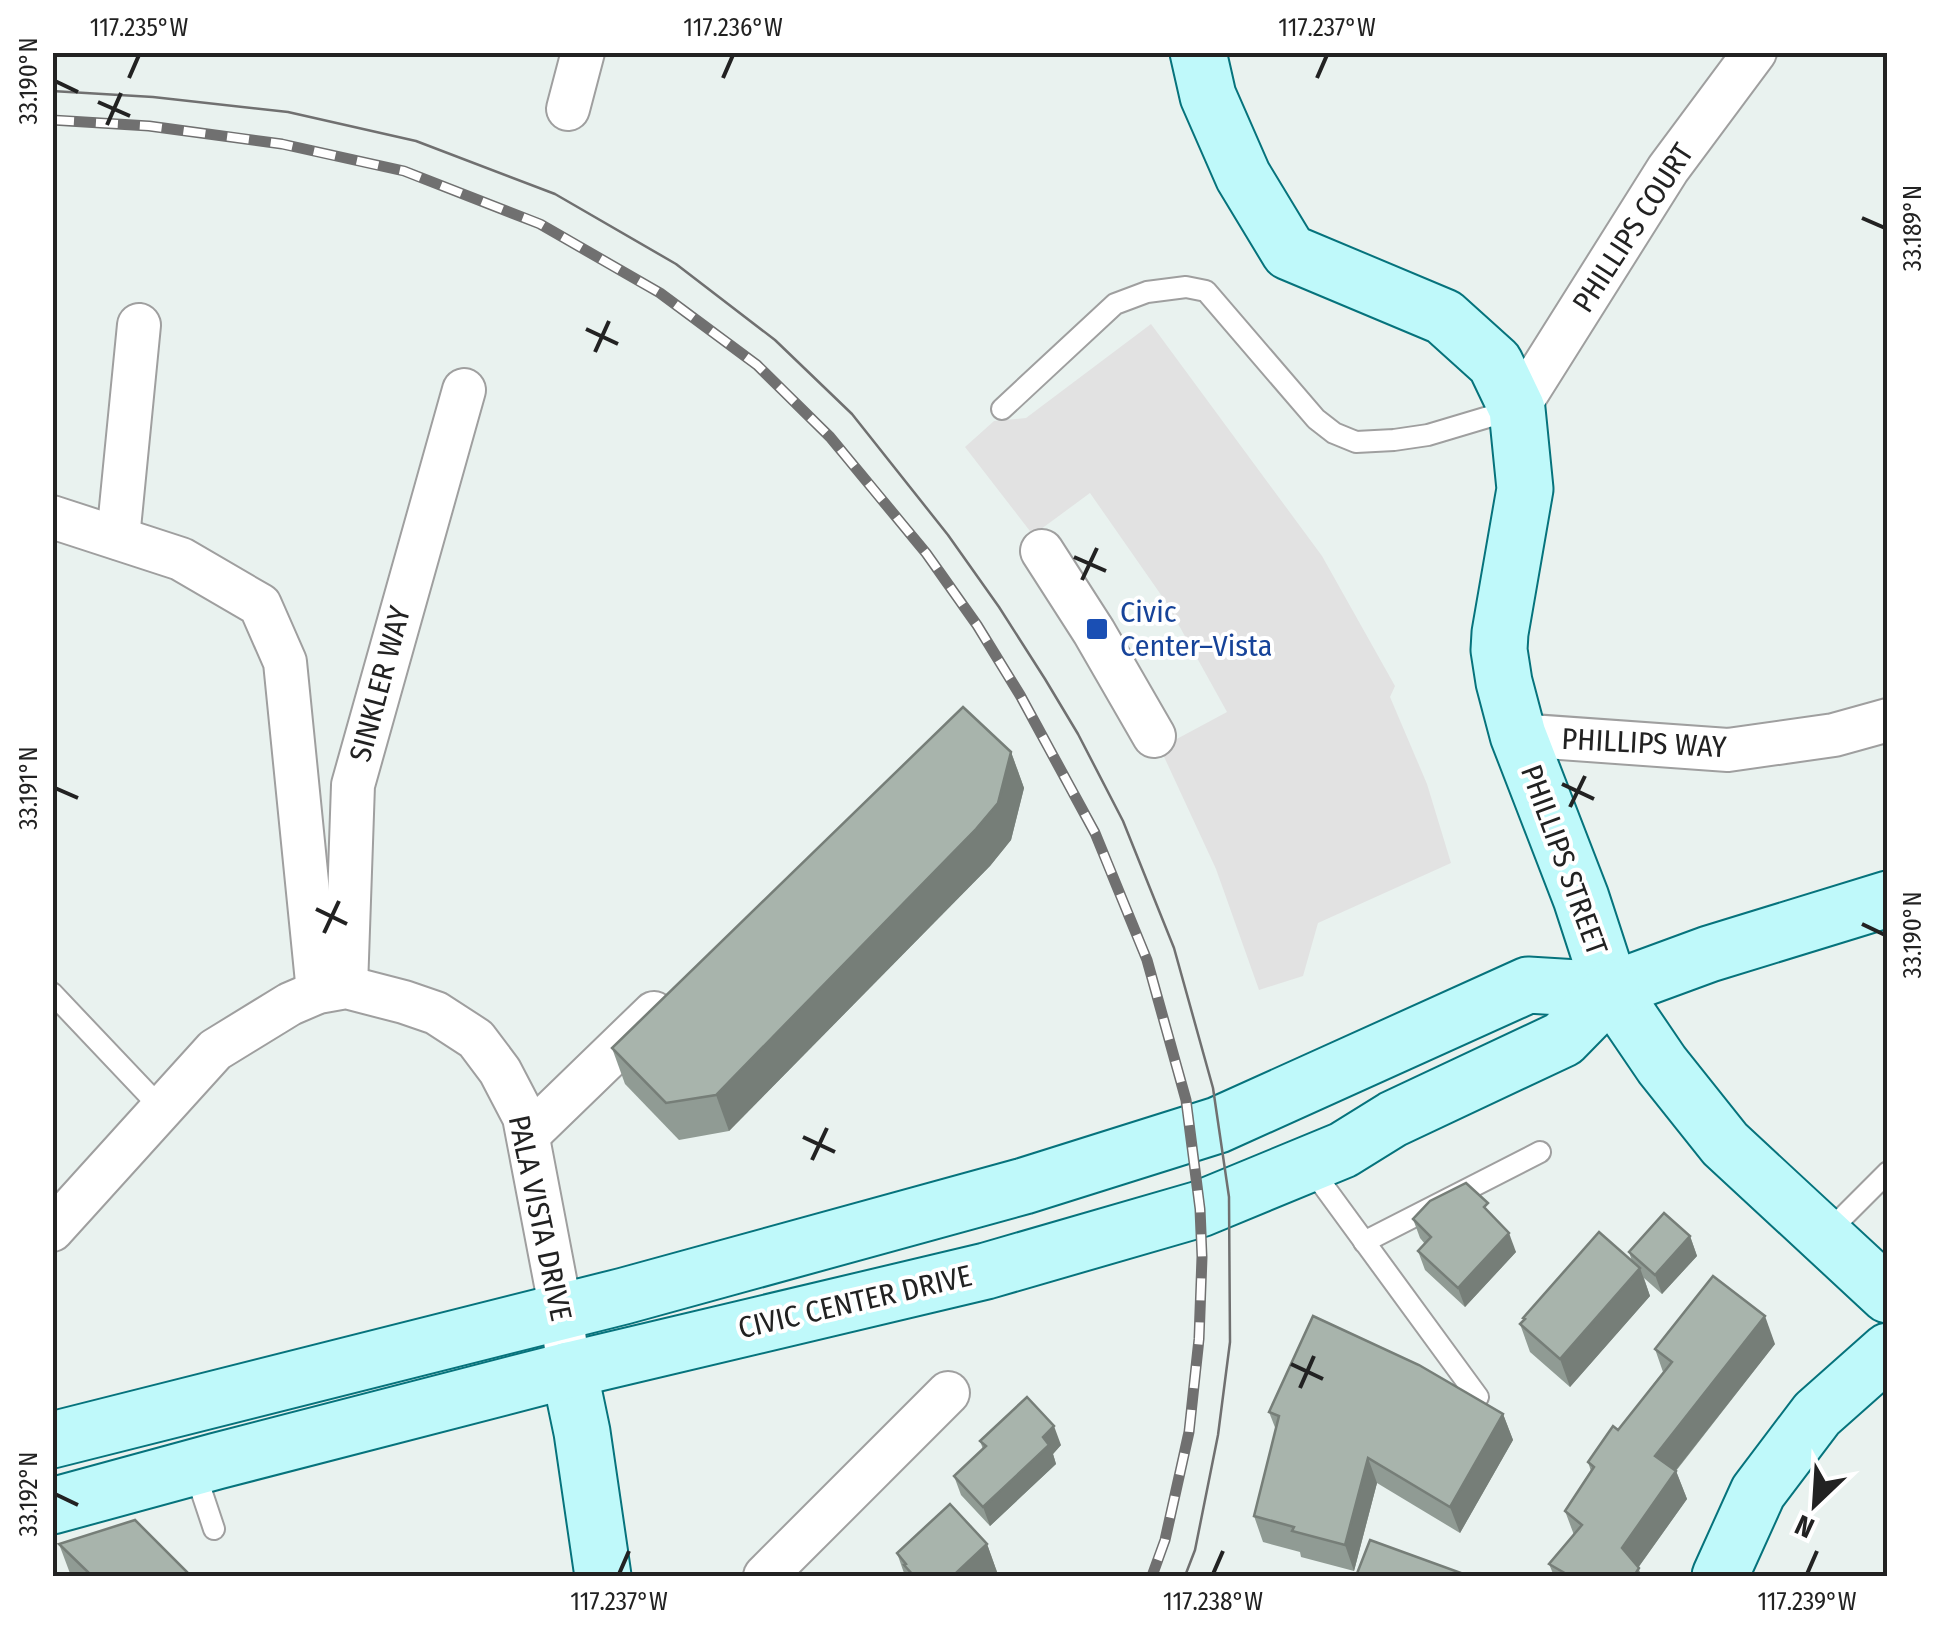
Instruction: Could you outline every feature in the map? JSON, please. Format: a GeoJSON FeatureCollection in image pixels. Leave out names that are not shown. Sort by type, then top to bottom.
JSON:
{"type":"FeatureCollection","features":[{"type":"Feature","properties":{"kind":"main road","name":"PHILLIPS STREET"},"geometry":{"type":"LineString","coordinates":[[1198,52],[1208,96],[1243,176],[1290,252],[1444,317],[1494,364],[1517,409],[1525,489],[1500,633],[1504,682],[1518,735],[1581,898],[1611,990],[1662,1065],[1725,1144],[1888,1295]]}},
{"type":"Feature","properties":{"kind":"main road","name":"CIVIC CENTER DRIVE"},"geometry":{"type":"LineString","coordinates":[[52,1440],[901,1221],[1190,1136],[1528,984],[1611,990],[1709,954],[1888,898]]}},
{"type":"Feature","properties":{"kind":"main road","name":"CIVIC CENTER DRIVE"},"geometry":{"type":"LineString","coordinates":[[52,1506],[570,1370],[986,1271],[1200,1208],[1343,1150],[1393,1119],[1563,1039],[1611,990]]}},
{"type":"Feature","properties":{"kind":"main road"},"geometry":{"type":"LineString","coordinates":[[1720,1576],[1758,1492],[1817,1414],[1888,1351]]}},
{"type":"Feature","properties":{"kind":"main road","name":"PALA VISTA DRIVE"},"geometry":{"type":"LineString","coordinates":[[570,1370],[603,1576]]}},
{"type":"Feature","properties":{"kind":"street"},"geometry":{"type":"LineString","coordinates":[[568,109],[583,52]]}},
{"type":"Feature","properties":{"kind":"street","name":"PHILLIPS COURT"},"geometry":{"type":"LineString","coordinates":[[1517,409],[1668,170],[1755,52]]}},
{"type":"Feature","properties":{"kind":"street"},"geometry":{"type":"LineString","coordinates":[[118,538],[139,325]]}},
{"type":"Feature","properties":{"kind":"street","name":"SINKLER WAY"},"geometry":{"type":"LineString","coordinates":[[332,990],[352,785],[464,390]]}},
{"type":"Feature","properties":{"kind":"street"},"geometry":{"type":"LineString","coordinates":[[52,518],[181,558],[260,604],[284,662],[332,990],[290,1004],[215,1050],[52,1230]]}},
{"type":"Feature","properties":{"kind":"street"},"geometry":{"type":"LineString","coordinates":[[1042,551],[1080,641],[1154,736]]}},
{"type":"Feature","properties":{"kind":"street","name":"PHILLIPS WAY"},"geometry":{"type":"LineString","coordinates":[[1518,735],[1728,750],[1834,735],[1888,720]]}},
{"type":"Feature","properties":{"kind":"street"},"geometry":{"type":"LineString","coordinates":[[528,1135],[687,981]]}},
{"type":"Feature","properties":{"kind":"street","name":"PALA VISTA DRIVE"},"geometry":{"type":"LineString","coordinates":[[332,990],[404,1002],[436,1013],[476,1038],[500,1071],[524,1117],[570,1370]]}},
{"type":"Feature","properties":{"kind":"street"},"geometry":{"type":"LineString","coordinates":[[764,1576],[948,1393]]}},
{"type":"Feature","properties":{"kind":"lane"},"geometry":{"type":"LineString","coordinates":[[1002,408],[1115,304],[1147,292],[1186,287],[1206,291],[1316,419],[1334,433],[1356,442],[1428,435],[1517,409]]}},
{"type":"Feature","properties":{"kind":"lane"},"geometry":{"type":"LineString","coordinates":[[52,993],[162,1109]]}},
{"type":"Feature","properties":{"kind":"lane"},"geometry":{"type":"LineString","coordinates":[[1364,1242],[1540,1152]]}},
{"type":"Feature","properties":{"kind":"lane"},"geometry":{"type":"LineString","coordinates":[[1308,1164],[1478,1397]]}},
{"type":"Feature","properties":{"kind":"lane"},"geometry":{"type":"LineString","coordinates":[[1824,1236],[1888,1172]]}},
{"type":"Feature","properties":{"kind":"lane"},"geometry":{"type":"LineString","coordinates":[[193,1468],[214,1529]]}},
{"type":"Feature","properties":{"kind":"shaded area"},"geometry":{"type":"Polygon","coordinates":[[[1151,324],[1322,556],[1395,686],[1390,697],[1427,784],[1451,863],[1318,923],[1303,976],[1259,990],[1216,869],[1160,748],[1227,712],[1166,602],[1090,493],[1033,535],[965,447],[994,421],[1026,418],[1151,324]]]}},
{"type":"Feature","properties":{"kind":"building"},"geometry":{"type":"Polygon","coordinates":[[[963,707],[1011,752],[998,803],[716,1095],[666,1103],[612,1048],[963,707]]]}},
{"type":"Feature","properties":{"kind":"building"},"geometry":{"type":"Polygon","coordinates":[[[1466,1183],[1488,1203],[1484,1207],[1509,1233],[1458,1288],[1418,1251],[1431,1237],[1413,1219],[1430,1201],[1466,1183]]]}},
{"type":"Feature","properties":{"kind":"building"},"geometry":{"type":"Polygon","coordinates":[[[1664,1213],[1690,1236],[1655,1275],[1629,1252],[1664,1213]]]}},
{"type":"Feature","properties":{"kind":"building"},"geometry":{"type":"Polygon","coordinates":[[[1599,1232],[1640,1268],[1560,1359],[1520,1324],[1599,1232]]]}},
{"type":"Feature","properties":{"kind":"building"},"geometry":{"type":"Polygon","coordinates":[[[1713,1276],[1765,1316],[1655,1456],[1676,1471],[1622,1548],[1639,1568],[1634,1576],[1570,1576],[1549,1564],[1582,1525],[1565,1511],[1594,1467],[1588,1462],[1613,1426],[1618,1430],[1672,1362],[1655,1349],[1713,1276]]]}},
{"type":"Feature","properties":{"kind":"building"},"geometry":{"type":"Polygon","coordinates":[[[1313,1316],[1419,1365],[1503,1414],[1450,1507],[1368,1458],[1345,1545],[1254,1516],[1279,1416],[1269,1412],[1313,1316]]]}},
{"type":"Feature","properties":{"kind":"building"},"geometry":{"type":"Polygon","coordinates":[[[1027,1397],[1054,1426],[1043,1437],[1049,1445],[983,1507],[954,1476],[986,1446],[980,1441],[1027,1397]]]}},
{"type":"Feature","properties":{"kind":"building"},"geometry":{"type":"Polygon","coordinates":[[[950,1504],[987,1544],[957,1572],[961,1576],[914,1576],[897,1553],[950,1504]]]}},
{"type":"Feature","properties":{"kind":"building"},"geometry":{"type":"Polygon","coordinates":[[[135,1520],[191,1576],[92,1576],[59,1544],[135,1520]]]}},
{"type":"Feature","properties":{"kind":"building"},"geometry":{"type":"Polygon","coordinates":[[[1370,1540],[1461,1573],[1460,1576],[1356,1576],[1370,1540]]]}},
{"type":"Feature","properties":{"kind":"tram line"},"geometry":{"type":"LineString","coordinates":[[52,91],[288,112],[416,141],[555,194],[676,264],[775,340],[852,414],[948,535],[1045,679],[1123,821],[1174,948],[1213,1088],[1229,1197],[1230,1342],[1218,1435],[1195,1550],[1185,1576]]}},
{"type":"Feature","properties":{"kind":"railway"},"geometry":{"type":"LineString","coordinates":[[52,120],[149,126],[282,144],[404,171],[540,224],[660,293],[757,365],[830,437],[926,553],[1020,695],[1095,833],[1147,960],[1186,1100],[1200,1209],[1199,1339],[1189,1432],[1165,1540],[1152,1576]]}},
{"type":"Feature","properties":{"kind":"place","name":"Civic Center–Vista"},"geometry":{"type":"Point","coordinates":[1097,629]}}]}
